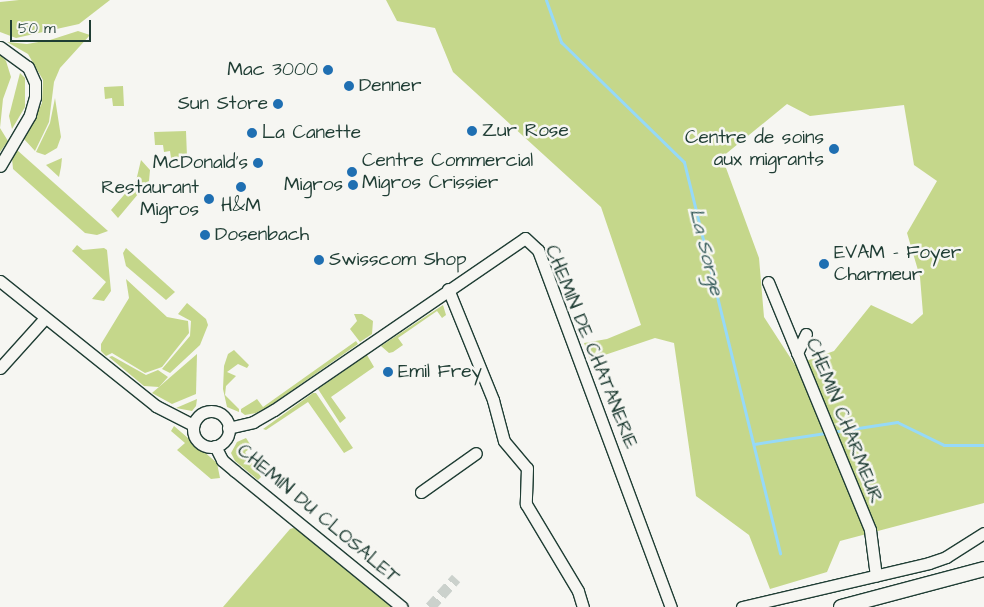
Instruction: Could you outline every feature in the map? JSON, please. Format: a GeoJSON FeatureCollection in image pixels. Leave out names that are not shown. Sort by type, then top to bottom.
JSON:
{"type":"FeatureCollection","features":[{"type":"Feature","properties":{"kind":"main road"},"geometry":{"type":"LineString","coordinates":[[841,607],[984,570]]}},
{"type":"Feature","properties":{"kind":"street"},"geometry":{"type":"LineString","coordinates":[[0,47],[22,60],[32,75],[35,90],[30,115],[0,166]]}},
{"type":"Feature","properties":{"kind":"street","name":"CHEMIN DE CHATANERIE"},"geometry":{"type":"LineString","coordinates":[[228,428],[253,422],[274,410],[525,238],[538,250],[671,607]]}},
{"type":"Feature","properties":{"kind":"street"},"geometry":{"type":"LineString","coordinates":[[0,281],[156,406],[193,425],[198,442],[215,446],[223,441],[228,428],[225,418],[211,411],[201,414],[193,425]]}},
{"type":"Feature","properties":{"kind":"street","name":"CHEMIN CHARMEUR"},"geometry":{"type":"LineString","coordinates":[[768,282],[870,530],[876,576]]}},
{"type":"Feature","properties":{"kind":"street"},"geometry":{"type":"LineString","coordinates":[[448,289],[494,400],[504,440],[526,468],[526,504],[578,591],[583,607]]}},
{"type":"Feature","properties":{"kind":"street"},"geometry":{"type":"LineString","coordinates":[[0,368],[45,318]]}},
{"type":"Feature","properties":{"kind":"street"},"geometry":{"type":"LineString","coordinates":[[797,353],[806,334]]}},
{"type":"Feature","properties":{"kind":"street","name":"CHEMIN DU CLOSALET"},"geometry":{"type":"LineString","coordinates":[[215,446],[222,460],[402,607]]}},
{"type":"Feature","properties":{"kind":"street"},"geometry":{"type":"LineString","coordinates":[[421,492],[476,453]]}},
{"type":"Feature","properties":{"kind":"street"},"geometry":{"type":"LineString","coordinates":[[742,607],[938,561],[984,532]]}},
{"type":"Feature","properties":{"kind":"green space"},"geometry":{"type":"Polygon","coordinates":[[[19,0],[110,0],[79,24],[16,38],[0,32],[0,2],[19,0]]]}},
{"type":"Feature","properties":{"kind":"green space"},"geometry":{"type":"Polygon","coordinates":[[[386,0],[984,0],[984,503],[840,541],[827,572],[770,589],[749,535],[696,496],[674,343],[655,338],[590,360],[584,343],[607,339],[641,325],[601,207],[453,72],[435,28],[397,21],[386,0]],[[787,104],[722,157],[759,258],[764,317],[795,365],[834,351],[871,305],[912,324],[923,314],[920,277],[907,233],[937,181],[914,165],[904,105],[810,116],[787,104]]]}},
{"type":"Feature","properties":{"kind":"green space"},"geometry":{"type":"Polygon","coordinates":[[[78,31],[90,35],[60,68],[54,82],[49,122],[35,151],[24,139],[42,103],[43,80],[28,54],[7,42],[27,44],[50,40],[78,31]]]}},
{"type":"Feature","properties":{"kind":"green space"},"geometry":{"type":"Polygon","coordinates":[[[0,54],[6,61],[11,77],[3,99],[0,128],[0,54]]]}},
{"type":"Feature","properties":{"kind":"green space"},"geometry":{"type":"Polygon","coordinates":[[[20,73],[25,78],[25,107],[12,129],[9,116],[20,73]]]}},
{"type":"Feature","properties":{"kind":"green space"},"geometry":{"type":"Polygon","coordinates":[[[123,86],[124,106],[113,106],[112,98],[105,99],[104,87],[123,86]]]}},
{"type":"Feature","properties":{"kind":"green space"},"geometry":{"type":"Polygon","coordinates":[[[55,98],[61,137],[57,148],[45,155],[36,152],[50,123],[55,98]]]}},
{"type":"Feature","properties":{"kind":"green space"},"geometry":{"type":"Polygon","coordinates":[[[0,128],[8,141],[0,152],[0,128]]]}},
{"type":"Feature","properties":{"kind":"green space"},"geometry":{"type":"Polygon","coordinates":[[[186,131],[187,157],[171,158],[170,151],[164,152],[163,145],[155,145],[154,132],[186,131]]]}},
{"type":"Feature","properties":{"kind":"green space"},"geometry":{"type":"Polygon","coordinates":[[[17,150],[108,231],[97,235],[85,233],[13,169],[12,158],[17,150]]]}},
{"type":"Feature","properties":{"kind":"green space"},"geometry":{"type":"Polygon","coordinates":[[[62,158],[61,167],[59,177],[46,165],[62,158]]]}},
{"type":"Feature","properties":{"kind":"green space"},"geometry":{"type":"Polygon","coordinates":[[[141,160],[150,170],[149,181],[118,218],[111,210],[136,181],[141,160]]]}},
{"type":"Feature","properties":{"kind":"green space"},"geometry":{"type":"Polygon","coordinates":[[[77,245],[83,250],[104,248],[107,250],[111,291],[104,301],[92,299],[106,282],[72,251],[77,245]]]}},
{"type":"Feature","properties":{"kind":"green space"},"geometry":{"type":"Polygon","coordinates":[[[126,248],[175,292],[166,300],[126,266],[123,253],[126,248]]]}},
{"type":"Feature","properties":{"kind":"green space"},"geometry":{"type":"Polygon","coordinates":[[[126,279],[167,317],[188,321],[189,333],[162,367],[145,373],[112,353],[106,356],[101,351],[101,344],[129,298],[126,279]]]}},
{"type":"Feature","properties":{"kind":"green space"},"geometry":{"type":"Polygon","coordinates":[[[187,303],[206,319],[208,325],[200,345],[170,373],[162,369],[190,336],[191,321],[178,314],[187,303]]]}},
{"type":"Feature","properties":{"kind":"green space"},"geometry":{"type":"Polygon","coordinates":[[[443,305],[446,315],[442,318],[437,311],[398,338],[403,345],[393,352],[389,353],[381,346],[443,305]]]}},
{"type":"Feature","properties":{"kind":"green space"},"geometry":{"type":"Polygon","coordinates":[[[354,314],[362,314],[373,321],[372,334],[360,342],[350,329],[357,321],[354,314]]]}},
{"type":"Feature","properties":{"kind":"green space"},"geometry":{"type":"Polygon","coordinates":[[[356,341],[358,344],[271,405],[256,413],[245,415],[241,412],[241,409],[257,399],[263,407],[356,341]]]}},
{"type":"Feature","properties":{"kind":"green space"},"geometry":{"type":"Polygon","coordinates":[[[234,350],[249,365],[247,368],[238,364],[227,372],[236,376],[226,386],[225,395],[239,409],[239,412],[227,407],[223,389],[224,366],[228,354],[234,350]]]}},
{"type":"Feature","properties":{"kind":"green space"},"geometry":{"type":"Polygon","coordinates":[[[197,354],[196,394],[172,404],[152,393],[197,354]]]}},
{"type":"Feature","properties":{"kind":"green space"},"geometry":{"type":"Polygon","coordinates":[[[367,355],[374,367],[331,397],[346,418],[340,423],[318,389],[367,355]]]}},
{"type":"Feature","properties":{"kind":"green space"},"geometry":{"type":"Polygon","coordinates":[[[112,356],[146,375],[158,370],[168,377],[159,387],[144,386],[109,357],[112,356]]]}},
{"type":"Feature","properties":{"kind":"green space"},"geometry":{"type":"Polygon","coordinates":[[[313,393],[316,393],[353,448],[344,453],[308,402],[266,430],[263,429],[313,393]]]}},
{"type":"Feature","properties":{"kind":"green space"},"geometry":{"type":"Polygon","coordinates":[[[197,399],[196,406],[192,411],[176,408],[197,399]]]}},
{"type":"Feature","properties":{"kind":"green space"},"geometry":{"type":"Polygon","coordinates":[[[174,426],[217,463],[220,478],[211,479],[177,450],[185,443],[171,431],[174,426]]]}},
{"type":"Feature","properties":{"kind":"green space"},"geometry":{"type":"Polygon","coordinates":[[[246,438],[252,447],[245,452],[261,477],[258,480],[235,461],[231,453],[237,442],[246,438]]]}},
{"type":"Feature","properties":{"kind":"green space"},"geometry":{"type":"Polygon","coordinates":[[[297,527],[395,607],[223,607],[290,529],[297,527]]]}},
{"type":"Feature","properties":{"kind":"waterway","name":"La Sorge"},"geometry":{"type":"LineString","coordinates":[[546,0],[561,42],[684,162],[780,553]]}},
{"type":"Feature","properties":{"kind":"waterway"},"geometry":{"type":"LineString","coordinates":[[754,444],[897,422],[944,445],[984,445]]}},
{"type":"Feature","properties":{"kind":"tunnel"},"geometry":{"type":"LineString","coordinates":[[430,607],[456,578]]}},
{"type":"Feature","properties":{"kind":"place","name":"Mac 3000"},"geometry":{"type":"Point","coordinates":[328,70]}},
{"type":"Feature","properties":{"kind":"place","name":"Denner"},"geometry":{"type":"Point","coordinates":[349,86]}},
{"type":"Feature","properties":{"kind":"place","name":"Sun Store"},"geometry":{"type":"Point","coordinates":[278,104]}},
{"type":"Feature","properties":{"kind":"place","name":"Zur Rose"},"geometry":{"type":"Point","coordinates":[472,131]}},
{"type":"Feature","properties":{"kind":"place","name":"La Canette"},"geometry":{"type":"Point","coordinates":[252,133]}},
{"type":"Feature","properties":{"kind":"place","name":"Centre de soins aux migrants"},"geometry":{"type":"Point","coordinates":[834,149]}},
{"type":"Feature","properties":{"kind":"place","name":"McDonald's"},"geometry":{"type":"Point","coordinates":[258,163]}},
{"type":"Feature","properties":{"kind":"place","name":"Centre Commercial Migros Crissier"},"geometry":{"type":"Point","coordinates":[352,172]}},
{"type":"Feature","properties":{"kind":"place","name":"Migros"},"geometry":{"type":"Point","coordinates":[353,185]}},
{"type":"Feature","properties":{"kind":"place","name":"H&M"},"geometry":{"type":"Point","coordinates":[241,187]}},
{"type":"Feature","properties":{"kind":"place","name":"Restaurant Migros"},"geometry":{"type":"Point","coordinates":[209,199]}},
{"type":"Feature","properties":{"kind":"place","name":"Dosenbach"},"geometry":{"type":"Point","coordinates":[205,235]}},
{"type":"Feature","properties":{"kind":"place","name":"Swisscom Shop"},"geometry":{"type":"Point","coordinates":[319,260]}},
{"type":"Feature","properties":{"kind":"place","name":"EVAM - Foyer Charmeur"},"geometry":{"type":"Point","coordinates":[824,264]}},
{"type":"Feature","properties":{"kind":"place","name":"Emil Frey"},"geometry":{"type":"Point","coordinates":[388,372]}}]}
